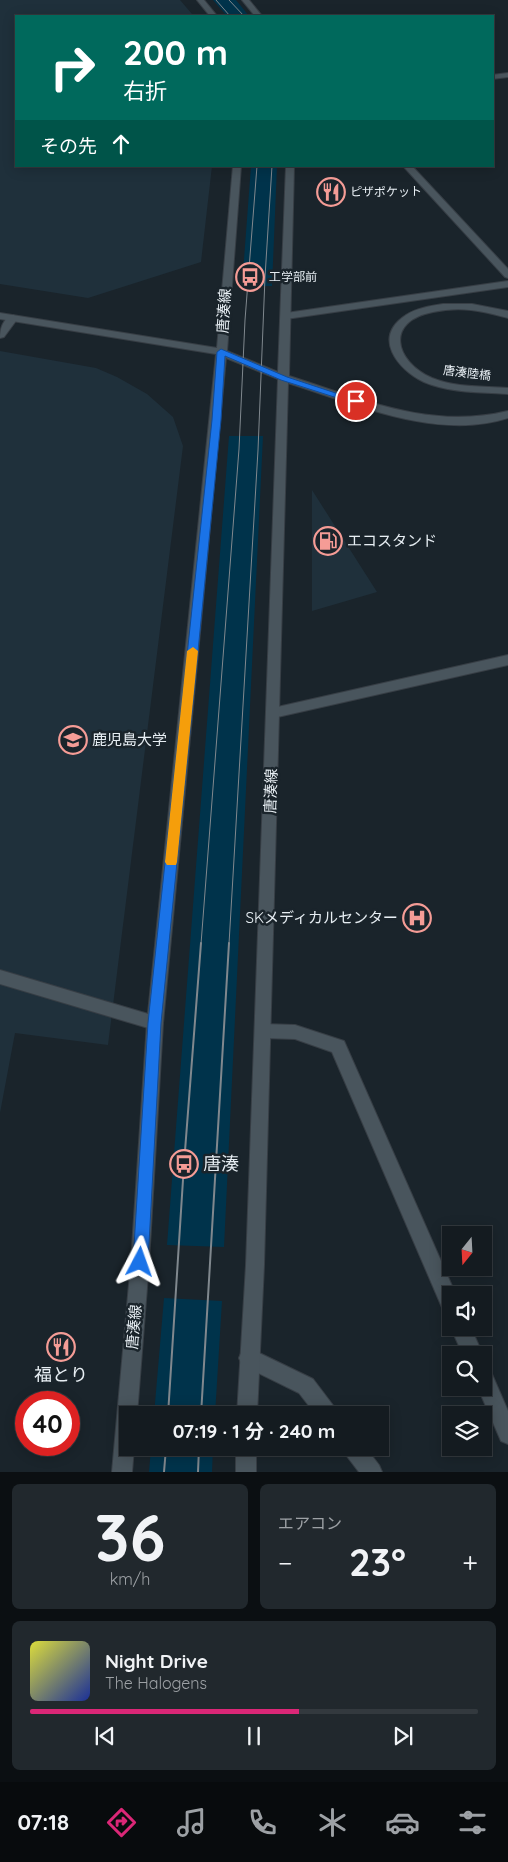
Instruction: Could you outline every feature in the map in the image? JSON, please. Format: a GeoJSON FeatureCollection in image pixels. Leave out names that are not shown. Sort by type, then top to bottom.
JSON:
{"type":"FeatureCollection","features":[{"type":"Feature","properties":{"kind":"street"},"geometry":{"type":"LineString","coordinates":[[200,0],[213,15]]}},
{"type":"Feature","properties":{"kind":"street"},"geometry":{"type":"LineString","coordinates":[[245,0],[258,15]]}},
{"type":"Feature","properties":{"kind":"street"},"geometry":{"type":"LineString","coordinates":[[494,77],[508,75]]}},
{"type":"Feature","properties":{"kind":"street","name":"唐湊線"},"geometry":{"type":"LineString","coordinates":[[122,1472],[140,1262],[155,1023],[216,420],[238,167]]}},
{"type":"Feature","properties":{"kind":"street","name":"唐湊線"},"geometry":{"type":"LineString","coordinates":[[247,1406],[255,1265],[290,167]]}},
{"type":"Feature","properties":{"kind":"street"},"geometry":{"type":"LineString","coordinates":[[408,167],[508,274]]}},
{"type":"Feature","properties":{"kind":"street"},"geometry":{"type":"LineString","coordinates":[[286,316],[508,284]]}},
{"type":"Feature","properties":{"kind":"street","name":"唐湊陸橋"},"geometry":{"type":"LineString","coordinates":[[508,315],[480,307],[431,309],[409,318],[400,328],[394,340],[396,353],[401,362],[416,374],[429,381],[446,385],[508,391]]}},
{"type":"Feature","properties":{"kind":"street"},"geometry":{"type":"LineString","coordinates":[[0,316],[221,352],[284,378],[399,414],[433,420],[463,421],[493,419],[508,414]]}},
{"type":"Feature","properties":{"kind":"street"},"geometry":{"type":"LineString","coordinates":[[0,335],[13,318]]}},
{"type":"Feature","properties":{"kind":"street"},"geometry":{"type":"LineString","coordinates":[[273,713],[508,660]]}},
{"type":"Feature","properties":{"kind":"street"},"geometry":{"type":"LineString","coordinates":[[0,977],[155,1023]]}},
{"type":"Feature","properties":{"kind":"street"},"geometry":{"type":"LineString","coordinates":[[263,1031],[295,1032],[338,1046],[443,1286]]}},
{"type":"Feature","properties":{"kind":"street"},"geometry":{"type":"LineString","coordinates":[[249,1358],[306,1386],[321,1406]]}},
{"type":"Feature","properties":{"kind":"street"},"geometry":{"type":"LineString","coordinates":[[491,1396],[508,1434]]}},
{"type":"Feature","properties":{"kind":"street"},"geometry":{"type":"LineString","coordinates":[[246,1456],[246,1472]]}},
{"type":"Feature","properties":{"kind":"street"},"geometry":{"type":"LineString","coordinates":[[359,1456],[372,1472]]}},
{"type":"Feature","properties":{"kind":"shaded area"},"geometry":{"type":"Polygon","coordinates":[[[0,0],[180,0],[192,15],[15,15],[15,167],[212,167],[201,262],[88,298],[0,284],[0,0]]]}},
{"type":"Feature","properties":{"kind":"shaded area"},"geometry":{"type":"Polygon","coordinates":[[[213,0],[236,0],[248,15],[226,15],[213,0]]]}},
{"type":"Feature","properties":{"kind":"shaded area"},"geometry":{"type":"Polygon","coordinates":[[[251,167],[277,167],[272,286],[242,286],[251,167]]]}},
{"type":"Feature","properties":{"kind":"shaded area","name":"鹿児島大学"},"geometry":{"type":"Polygon","coordinates":[[[0,351],[96,368],[117,377],[147,394],[173,417],[183,446],[108,1045],[15,1033],[0,1113],[0,351]]]}},
{"type":"Feature","properties":{"kind":"shaded area"},"geometry":{"type":"Polygon","coordinates":[[[229,436],[263,436],[224,1247],[167,1245],[229,436]]]}},
{"type":"Feature","properties":{"kind":"shaded area","name":"エコスタンド"},"geometry":{"type":"Polygon","coordinates":[[[312,490],[377,592],[312,611],[312,490]]]}},
{"type":"Feature","properties":{"kind":"shaded area"},"geometry":{"type":"Polygon","coordinates":[[[164,1298],[222,1301],[216,1406],[155,1406],[164,1298]]]}},
{"type":"Feature","properties":{"kind":"shaded area"},"geometry":{"type":"Polygon","coordinates":[[[150,1456],[213,1456],[212,1472],[149,1472],[150,1456]]]}},
{"type":"Feature","properties":{"kind":"tram line"},"geometry":{"type":"LineString","coordinates":[[216,0],[229,15]]}},
{"type":"Feature","properties":{"kind":"tram line"},"geometry":{"type":"LineString","coordinates":[[229,0],[243,15]]}},
{"type":"Feature","properties":{"kind":"tram line"},"geometry":{"type":"LineString","coordinates":[[201,944],[239,449],[245,320],[257,167]]}},
{"type":"Feature","properties":{"kind":"tram line"},"geometry":{"type":"LineString","coordinates":[[229,944],[258,450],[265,277],[272,167]]}},
{"type":"Feature","properties":{"kind":"tram line"},"geometry":{"type":"LineString","coordinates":[[169,1406],[184,1164],[201,943]]}},
{"type":"Feature","properties":{"kind":"tram line"},"geometry":{"type":"LineString","coordinates":[[202,1406],[229,943]]}},
{"type":"Feature","properties":{"kind":"tram line"},"geometry":{"type":"LineString","coordinates":[[164,1472],[165,1456]]}},
{"type":"Feature","properties":{"kind":"tram line"},"geometry":{"type":"LineString","coordinates":[[198,1472],[199,1456]]}},
{"type":"Feature","properties":{"kind":"slow traffic"},"geometry":{"type":"LineString","coordinates":[[171,862],[193,651]]}},
{"type":"Feature","properties":{"kind":"place","name":"ピザポケット"},"geometry":{"type":"Point","coordinates":[331,192]}},
{"type":"Feature","properties":{"kind":"place","name":"工学部前"},"geometry":{"type":"Point","coordinates":[250,277]}},
{"type":"Feature","properties":{"kind":"place","name":"エコスタンド"},"geometry":{"type":"Point","coordinates":[328,541]}},
{"type":"Feature","properties":{"kind":"place","name":"鹿児島大学"},"geometry":{"type":"Point","coordinates":[73,740]}},
{"type":"Feature","properties":{"kind":"place","name":"SKメディカルセンター"},"geometry":{"type":"Point","coordinates":[417,918]}},
{"type":"Feature","properties":{"kind":"place","name":"唐湊"},"geometry":{"type":"Point","coordinates":[184,1164]}},
{"type":"Feature","properties":{"kind":"place","name":"福とり"},"geometry":{"type":"Point","coordinates":[61,1347]}},
{"type":"Feature","properties":{"kind":"route"},"geometry":{"type":"LineString","coordinates":[[140,1262],[155,1023],[216,420],[221,352],[284,378],[356,401]]}}]}
